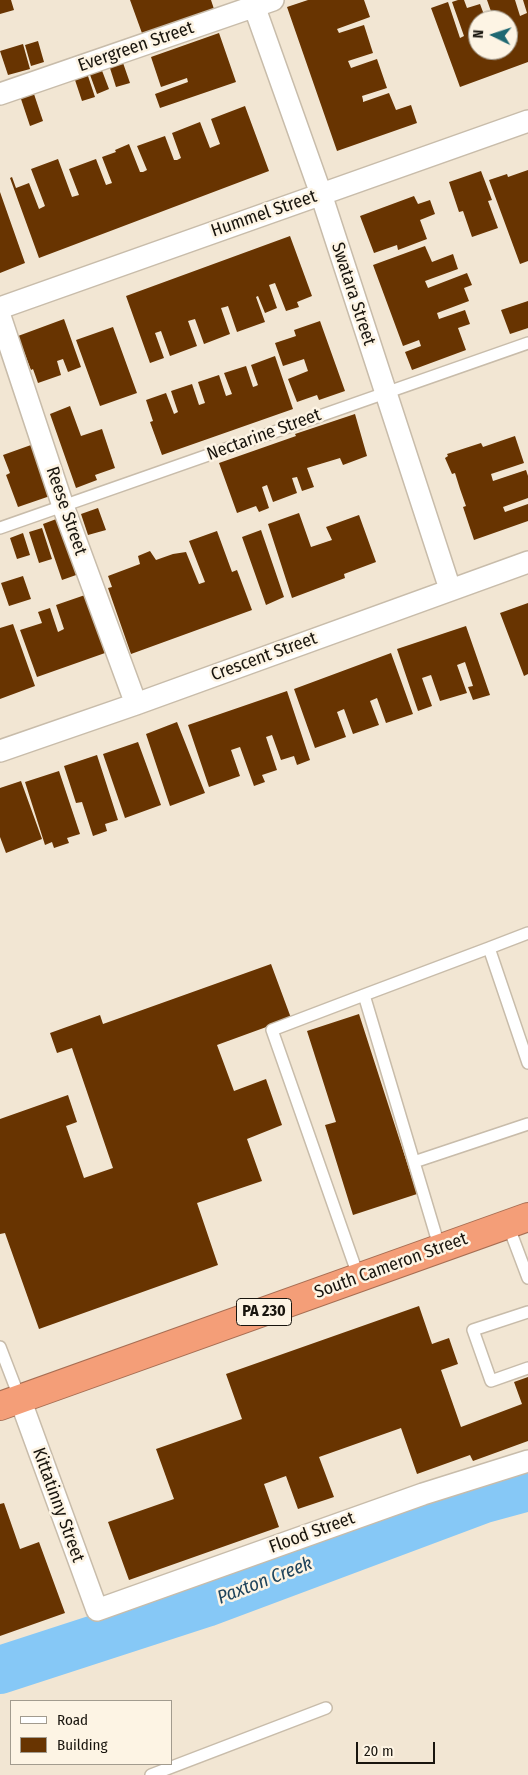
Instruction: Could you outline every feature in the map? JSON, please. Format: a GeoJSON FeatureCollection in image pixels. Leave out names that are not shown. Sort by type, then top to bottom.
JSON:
{"type":"FeatureCollection","features":[{"type":"Feature","properties":{"kind":"highway","name":"South Cameron Street"},"geometry":{"type":"LineString","coordinates":[[10,1403],[518,1221]]}},
{"type":"Feature","properties":{"kind":"street","name":"Evergreen Street"},"geometry":{"type":"LineString","coordinates":[[0,94],[259,2]]}},
{"type":"Feature","properties":{"kind":"street","name":"Swatara Street"},"geometry":{"type":"LineString","coordinates":[[259,2],[384,392],[450,589]]}},
{"type":"Feature","properties":{"kind":"street","name":"Hummel Street"},"geometry":{"type":"LineString","coordinates":[[0,308],[528,120]]}},
{"type":"Feature","properties":{"kind":"street","name":"Reese Street"},"geometry":{"type":"LineString","coordinates":[[0,316],[63,506],[136,704]]}},
{"type":"Feature","properties":{"kind":"street","name":"Crescent Street"},"geometry":{"type":"LineString","coordinates":[[0,751],[136,704],[528,562]]}},
{"type":"Feature","properties":{"kind":"street","name":"Kittatinny Street"},"geometry":{"type":"LineString","coordinates":[[10,1403],[97,1610]]}},
{"type":"Feature","properties":{"kind":"street","name":"Flood Street"},"geometry":{"type":"LineString","coordinates":[[97,1610],[423,1494],[528,1462]]}},
{"type":"Feature","properties":{"kind":"lane","name":"Nectarine Street"},"geometry":{"type":"LineString","coordinates":[[0,528],[528,343]]}},
{"type":"Feature","properties":{"kind":"lane"},"geometry":{"type":"LineString","coordinates":[[359,1278],[272,1030],[528,933]]}},
{"type":"Feature","properties":{"kind":"lane"},"geometry":{"type":"LineString","coordinates":[[489,948],[528,1063]]}},
{"type":"Feature","properties":{"kind":"lane"},"geometry":{"type":"LineString","coordinates":[[364,995],[440,1249]]}},
{"type":"Feature","properties":{"kind":"lane"},"geometry":{"type":"LineString","coordinates":[[414,1162],[528,1124]]}},
{"type":"Feature","properties":{"kind":"lane"},"geometry":{"type":"LineString","coordinates":[[518,1221],[528,1278]]}},
{"type":"Feature","properties":{"kind":"lane"},"geometry":{"type":"LineString","coordinates":[[528,1312],[473,1330],[491,1381],[528,1368]]}},
{"type":"Feature","properties":{"kind":"lane"},"geometry":{"type":"LineString","coordinates":[[0,1347],[10,1403]]}},
{"type":"Feature","properties":{"kind":"lane"},"geometry":{"type":"LineString","coordinates":[[151,1775],[326,1708]]}},
{"type":"Feature","properties":{"kind":"building"},"geometry":{"type":"Polygon","coordinates":[[[0,0],[11,0],[14,10],[0,14],[0,0]]]}},
{"type":"Feature","properties":{"kind":"building"},"geometry":{"type":"Polygon","coordinates":[[[130,0],[211,0],[214,9],[143,36],[130,0]]]}},
{"type":"Feature","properties":{"kind":"building"},"geometry":{"type":"Polygon","coordinates":[[[308,0],[364,0],[370,17],[337,29],[339,33],[364,25],[373,53],[348,61],[351,68],[377,59],[387,88],[362,96],[363,102],[389,93],[396,110],[411,105],[417,123],[337,151],[287,7],[308,0]]]}},
{"type":"Feature","properties":{"kind":"building"},"geometry":{"type":"Polygon","coordinates":[[[464,0],[467,8],[480,4],[482,10],[468,10],[468,60],[518,60],[518,10],[490,10],[487,0],[515,0],[520,16],[527,13],[523,0],[528,0],[528,62],[460,87],[431,8],[448,2],[460,38],[464,36],[452,2],[464,0]]]}},
{"type":"Feature","properties":{"kind":"building"},"geometry":{"type":"Polygon","coordinates":[[[219,33],[236,82],[160,108],[155,94],[188,82],[187,78],[161,87],[151,57],[219,33]]]}},
{"type":"Feature","properties":{"kind":"building"},"geometry":{"type":"Polygon","coordinates":[[[38,41],[44,62],[31,66],[25,45],[38,41]]]}},
{"type":"Feature","properties":{"kind":"building"},"geometry":{"type":"Polygon","coordinates":[[[23,44],[30,69],[8,75],[0,51],[23,44]]]}},
{"type":"Feature","properties":{"kind":"building"},"geometry":{"type":"Polygon","coordinates":[[[122,60],[130,83],[116,87],[109,65],[122,60]]]}},
{"type":"Feature","properties":{"kind":"building"},"geometry":{"type":"Polygon","coordinates":[[[101,68],[109,89],[97,94],[89,72],[101,68]]]}},
{"type":"Feature","properties":{"kind":"building"},"geometry":{"type":"Polygon","coordinates":[[[87,73],[95,97],[82,101],[74,77],[87,73]]]}},
{"type":"Feature","properties":{"kind":"building"},"geometry":{"type":"Polygon","coordinates":[[[33,91],[43,121],[30,126],[20,96],[33,91]]]}},
{"type":"Feature","properties":{"kind":"building"},"geometry":{"type":"Polygon","coordinates":[[[245,106],[269,171],[39,258],[10,178],[12,177],[16,188],[29,183],[39,209],[45,206],[31,169],[58,159],[72,197],[79,195],[69,169],[96,159],[106,185],[112,183],[102,157],[116,152],[115,150],[129,144],[140,172],[143,172],[147,170],[137,146],[165,136],[174,160],[177,160],[181,158],[172,133],[200,122],[210,148],[220,144],[211,119],[245,106]]]}},
{"type":"Feature","properties":{"kind":"building"},"geometry":{"type":"Polygon","coordinates":[[[528,170],[528,261],[520,264],[489,180],[507,174],[508,177],[528,170]]]}},
{"type":"Feature","properties":{"kind":"building"},"geometry":{"type":"Polygon","coordinates":[[[481,171],[492,200],[488,201],[498,228],[472,237],[463,211],[459,212],[449,182],[481,171]]]}},
{"type":"Feature","properties":{"kind":"building"},"geometry":{"type":"Polygon","coordinates":[[[0,192],[25,263],[0,273],[0,192]]]}},
{"type":"Feature","properties":{"kind":"building"},"geometry":{"type":"Polygon","coordinates":[[[414,196],[418,204],[430,200],[435,214],[420,220],[427,239],[398,250],[397,245],[374,253],[360,216],[414,196]]]}},
{"type":"Feature","properties":{"kind":"building"},"geometry":{"type":"Polygon","coordinates":[[[290,236],[312,296],[297,302],[299,307],[286,311],[275,283],[269,285],[277,308],[265,313],[258,296],[256,297],[265,322],[237,332],[228,306],[221,308],[230,334],[204,344],[195,319],[188,321],[197,346],[170,356],[161,331],[155,333],[164,358],[150,363],[126,296],[290,236]]]}},
{"type":"Feature","properties":{"kind":"building"},"geometry":{"type":"Polygon","coordinates":[[[425,246],[432,262],[453,254],[458,269],[425,281],[428,288],[467,273],[472,285],[464,288],[469,301],[437,313],[439,319],[465,310],[470,324],[458,328],[466,350],[412,370],[405,352],[421,346],[419,340],[403,346],[373,265],[425,246]]]}},
{"type":"Feature","properties":{"kind":"building"},"geometry":{"type":"Polygon","coordinates":[[[528,301],[528,328],[510,334],[501,310],[528,301]]]}},
{"type":"Feature","properties":{"kind":"building"},"geometry":{"type":"Polygon","coordinates":[[[64,319],[81,367],[68,372],[63,359],[57,361],[61,375],[38,383],[18,336],[64,319]]]}},
{"type":"Feature","properties":{"kind":"building"},"geometry":{"type":"Polygon","coordinates":[[[320,321],[345,391],[319,400],[317,395],[297,402],[288,379],[308,371],[304,359],[283,366],[275,343],[296,336],[294,330],[320,321]]]}},
{"type":"Feature","properties":{"kind":"building"},"geometry":{"type":"Polygon","coordinates":[[[113,327],[137,393],[100,406],[76,340],[113,327]]]}},
{"type":"Feature","properties":{"kind":"building"},"geometry":{"type":"Polygon","coordinates":[[[275,356],[293,409],[162,455],[150,422],[153,421],[146,400],[166,393],[174,414],[178,412],[171,391],[192,384],[199,405],[205,403],[198,382],[219,375],[226,396],[232,394],[224,373],[246,366],[253,387],[256,386],[258,385],[251,365],[275,356]]]}},
{"type":"Feature","properties":{"kind":"building"},"geometry":{"type":"Polygon","coordinates":[[[70,406],[81,436],[102,429],[115,468],[95,475],[97,480],[76,488],[50,414],[70,406]]]}},
{"type":"Feature","properties":{"kind":"building"},"geometry":{"type":"Polygon","coordinates":[[[355,414],[367,456],[343,465],[340,458],[307,468],[314,487],[302,491],[297,477],[292,478],[297,493],[273,502],[267,485],[262,487],[269,508],[259,512],[256,506],[237,513],[219,463],[296,436],[295,434],[355,414]]]}},
{"type":"Feature","properties":{"kind":"building"},"geometry":{"type":"Polygon","coordinates":[[[515,436],[524,463],[491,474],[493,481],[526,470],[528,476],[528,498],[503,507],[505,512],[528,504],[528,521],[474,540],[463,507],[466,506],[455,473],[452,474],[445,458],[448,456],[447,454],[481,443],[483,447],[515,436]]]}},
{"type":"Feature","properties":{"kind":"building"},"geometry":{"type":"Polygon","coordinates":[[[31,445],[50,496],[18,507],[6,475],[10,473],[3,455],[31,445]]]}},
{"type":"Feature","properties":{"kind":"building"},"geometry":{"type":"Polygon","coordinates":[[[98,508],[106,530],[88,535],[81,514],[98,508]]]}},
{"type":"Feature","properties":{"kind":"building"},"geometry":{"type":"Polygon","coordinates":[[[299,513],[311,547],[332,540],[326,527],[359,515],[376,562],[344,574],[345,578],[292,598],[268,524],[299,513]]]}},
{"type":"Feature","properties":{"kind":"building"},"geometry":{"type":"Polygon","coordinates":[[[59,518],[79,574],[62,580],[43,524],[59,518]]]}},
{"type":"Feature","properties":{"kind":"building"},"geometry":{"type":"Polygon","coordinates":[[[42,528],[52,559],[39,563],[29,532],[42,528]]]}},
{"type":"Feature","properties":{"kind":"building"},"geometry":{"type":"Polygon","coordinates":[[[261,530],[284,597],[266,605],[242,537],[261,530]]]}},
{"type":"Feature","properties":{"kind":"building"},"geometry":{"type":"Polygon","coordinates":[[[217,531],[232,572],[237,570],[252,610],[131,654],[108,588],[112,587],[108,576],[140,564],[138,556],[150,551],[156,560],[186,552],[199,584],[205,582],[189,541],[217,531]]]}},
{"type":"Feature","properties":{"kind":"building"},"geometry":{"type":"Polygon","coordinates":[[[23,533],[30,555],[17,559],[10,538],[23,533]]]}},
{"type":"Feature","properties":{"kind":"building"},"geometry":{"type":"Polygon","coordinates":[[[23,576],[31,599],[9,606],[1,583],[23,576]]]}},
{"type":"Feature","properties":{"kind":"building"},"geometry":{"type":"Polygon","coordinates":[[[85,595],[105,653],[37,677],[20,630],[42,623],[38,612],[50,608],[58,632],[64,629],[56,605],[85,595]]]}},
{"type":"Feature","properties":{"kind":"building"},"geometry":{"type":"Polygon","coordinates":[[[528,603],[528,674],[524,676],[500,613],[528,603]]]}},
{"type":"Feature","properties":{"kind":"building"},"geometry":{"type":"Polygon","coordinates":[[[13,624],[35,686],[0,699],[0,628],[13,624]]]}},
{"type":"Feature","properties":{"kind":"building"},"geometry":{"type":"Polygon","coordinates":[[[466,626],[490,695],[473,700],[468,687],[473,686],[465,662],[457,665],[467,693],[440,701],[431,675],[422,678],[432,706],[418,711],[397,649],[466,626]]]}},
{"type":"Feature","properties":{"kind":"building"},"geometry":{"type":"Polygon","coordinates":[[[391,653],[413,714],[386,723],[377,698],[370,701],[379,725],[353,734],[344,709],[337,712],[346,737],[315,748],[294,689],[391,653]]]}},
{"type":"Feature","properties":{"kind":"building"},"geometry":{"type":"Polygon","coordinates":[[[287,691],[310,760],[297,765],[294,756],[281,760],[272,735],[266,737],[277,770],[262,775],[265,782],[254,786],[240,747],[231,750],[240,776],[209,787],[188,725],[287,691]]]}},
{"type":"Feature","properties":{"kind":"building"},"geometry":{"type":"Polygon","coordinates":[[[177,722],[205,793],[170,806],[146,734],[177,722]]]}},
{"type":"Feature","properties":{"kind":"building"},"geometry":{"type":"Polygon","coordinates":[[[138,742],[161,805],[125,818],[103,754],[138,742]]]}},
{"type":"Feature","properties":{"kind":"building"},"geometry":{"type":"Polygon","coordinates":[[[97,755],[118,820],[105,824],[107,831],[93,836],[82,802],[76,803],[64,766],[97,755]]]}},
{"type":"Feature","properties":{"kind":"building"},"geometry":{"type":"Polygon","coordinates":[[[59,771],[80,834],[67,838],[69,843],[54,848],[52,842],[45,845],[25,782],[59,771]]]}},
{"type":"Feature","properties":{"kind":"building"},"geometry":{"type":"Polygon","coordinates":[[[21,781],[42,839],[6,853],[0,837],[0,788],[21,781]]]}},
{"type":"Feature","properties":{"kind":"building"},"geometry":{"type":"Polygon","coordinates":[[[271,964],[291,1018],[217,1045],[234,1091],[266,1079],[282,1125],[247,1139],[262,1181],[197,1203],[218,1265],[39,1329],[5,1233],[0,1234],[0,1119],[68,1095],[77,1122],[66,1126],[84,1178],[113,1168],[72,1048],[57,1053],[50,1033],[100,1015],[103,1024],[271,964]]]}},
{"type":"Feature","properties":{"kind":"building"},"geometry":{"type":"Polygon","coordinates":[[[359,1014],[417,1194],[353,1215],[325,1125],[336,1122],[307,1031],[359,1014]]]}},
{"type":"Feature","properties":{"kind":"building"},"geometry":{"type":"Polygon","coordinates":[[[419,1306],[432,1344],[449,1338],[458,1364],[441,1370],[461,1427],[522,1404],[514,1382],[528,1377],[528,1441],[473,1461],[470,1455],[417,1474],[401,1428],[319,1457],[334,1497],[298,1509],[286,1476],[264,1484],[279,1527],[129,1580],[108,1522],[174,1499],[156,1449],[242,1419],[226,1374],[419,1306]]]}},
{"type":"Feature","properties":{"kind":"building"},"geometry":{"type":"Polygon","coordinates":[[[4,1503],[20,1549],[39,1542],[65,1613],[0,1636],[0,1504],[4,1503]]]}},
{"type":"Feature","properties":{"kind":"waterway","name":"Paxton Creek"},"geometry":{"type":"LineString","coordinates":[[0,1670],[206,1603],[484,1499],[528,1487]]}}]}
